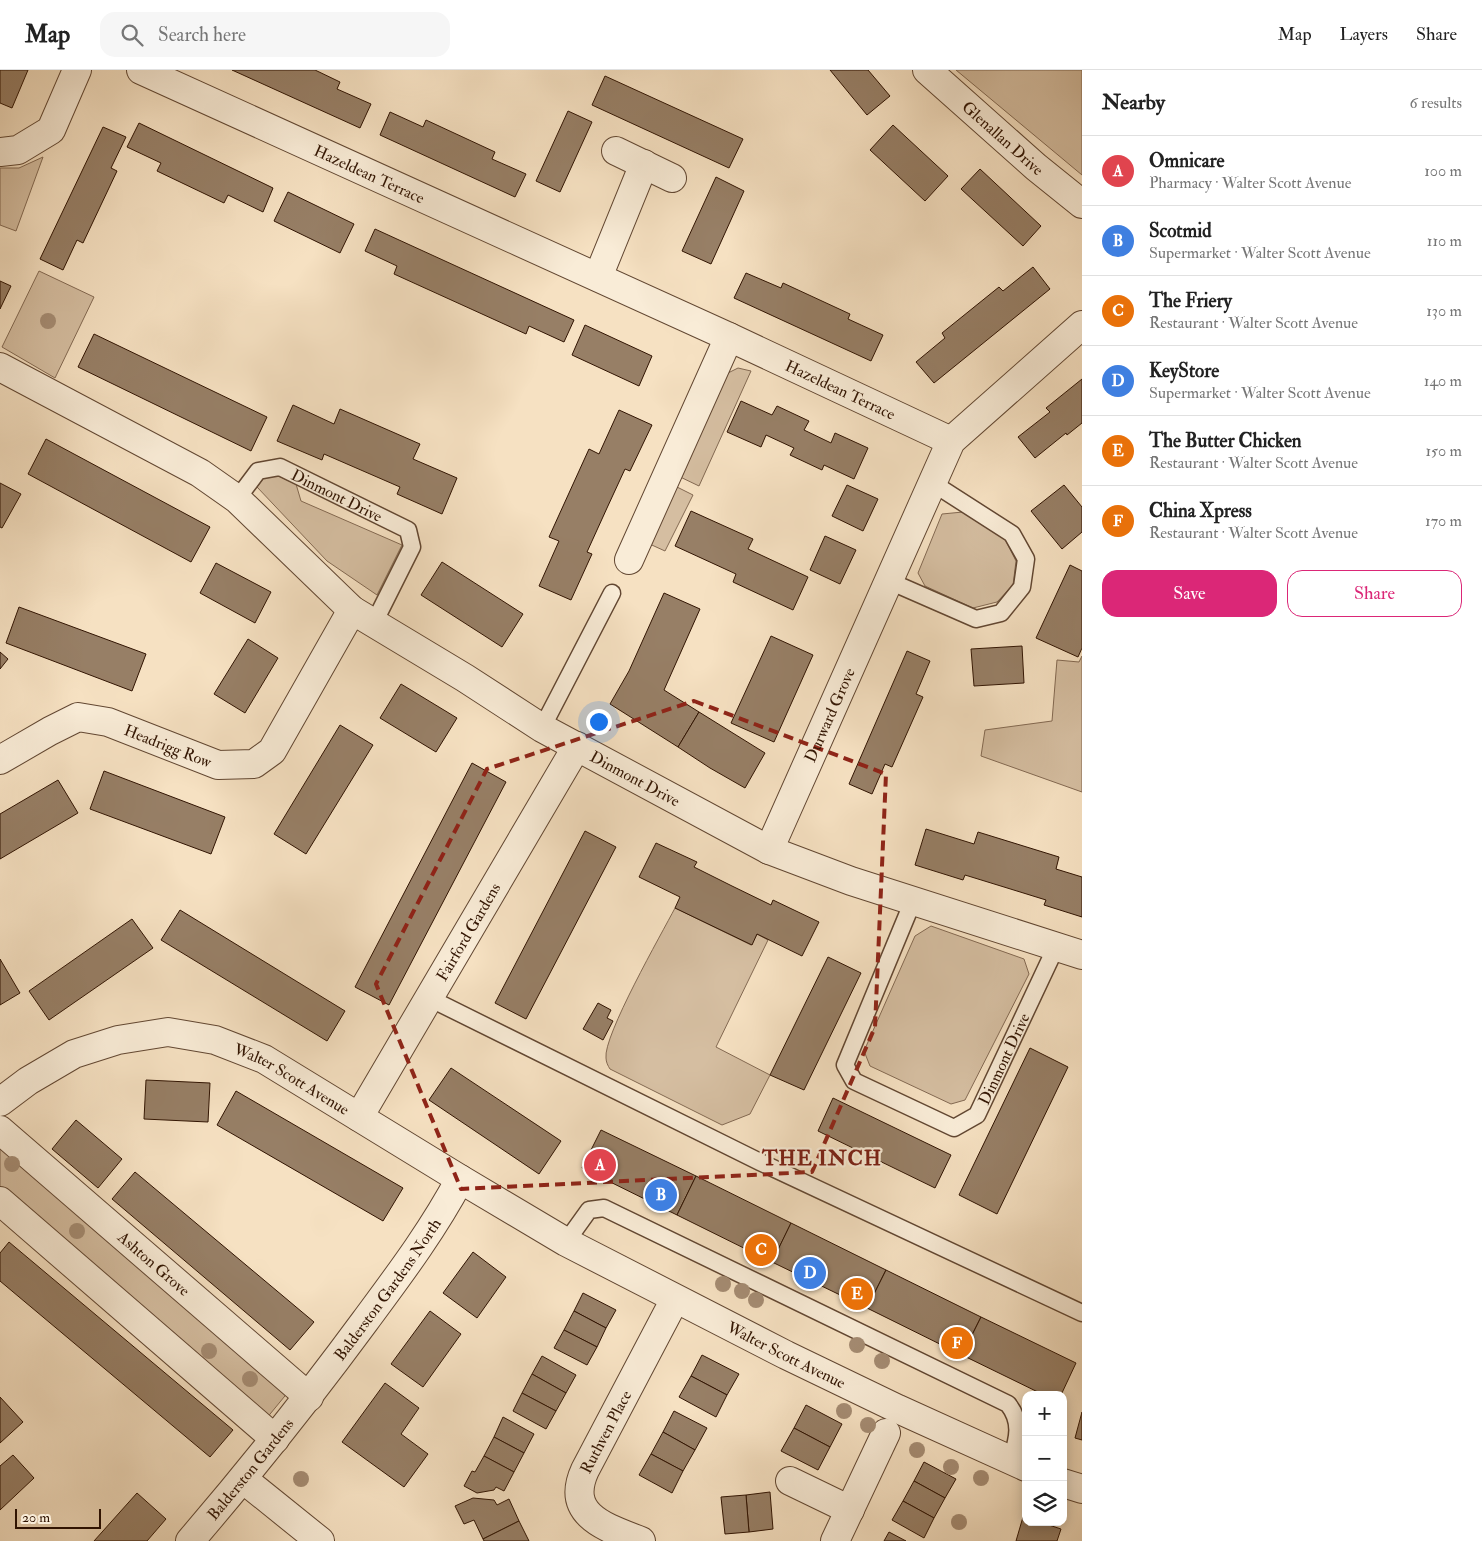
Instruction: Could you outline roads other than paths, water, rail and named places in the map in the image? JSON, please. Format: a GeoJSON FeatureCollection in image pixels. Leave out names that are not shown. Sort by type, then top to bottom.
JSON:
{"type":"FeatureCollection","features":[{"type":"Feature","properties":{"kind":"street"},"geometry":{"type":"LineString","coordinates":[[0,152],[18,150],[51,130],[77,70]]}},
{"type":"Feature","properties":{"kind":"street","name":"Hazeldean Terrace"},"geometry":{"type":"LineString","coordinates":[[141,70],[598,277],[951,440]]}},
{"type":"Feature","properties":{"kind":"street","name":"Glenallan Drive"},"geometry":{"type":"LineString","coordinates":[[927,70],[1036,167],[1082,204]]}},
{"type":"Feature","properties":{"kind":"street"},"geometry":{"type":"LineString","coordinates":[[616,151],[672,178]]}},
{"type":"Feature","properties":{"kind":"street"},"geometry":{"type":"LineString","coordinates":[[598,277],[644,164]]}},
{"type":"Feature","properties":{"kind":"street","name":"Durward Grove"},"geometry":{"type":"LineString","coordinates":[[770,850],[951,440],[1082,325]]}},
{"type":"Feature","properties":{"kind":"street"},"geometry":{"type":"LineString","coordinates":[[629,560],[729,337]]}},
{"type":"Feature","properties":{"kind":"street","name":"Dinmont Drive"},"geometry":{"type":"LineString","coordinates":[[0,367],[200,473],[237,498],[363,617],[542,728],[770,850],[851,881],[1082,954]]}},
{"type":"Feature","properties":{"kind":"street","name":"Headrigg Row"},"geometry":{"type":"LineString","coordinates":[[0,760],[78,717],[108,722],[218,765],[254,764],[272,751],[363,617]]}},
{"type":"Feature","properties":{"kind":"street","name":"Fairford Gardens"},"geometry":{"type":"LineString","coordinates":[[359,1117],[577,746]]}},
{"type":"Feature","properties":{"kind":"street","name":"Walter Scott Avenue"},"geometry":{"type":"LineString","coordinates":[[0,1102],[28,1081],[74,1054],[118,1040],[168,1032],[215,1040],[264,1059],[566,1242],[898,1409],[1018,1464]]}},
{"type":"Feature","properties":{"kind":"street","name":"Ashton Grove"},"geometry":{"type":"LineString","coordinates":[[0,1130],[309,1397]]}},
{"type":"Feature","properties":{"kind":"street","name":"Balderston Gardens North"},"geometry":{"type":"LineString","coordinates":[[309,1397],[415,1254],[460,1179]]}},
{"type":"Feature","properties":{"kind":"street"},"geometry":{"type":"LineString","coordinates":[[0,1201],[275,1439]]}},
{"type":"Feature","properties":{"kind":"street","name":"Ruthven Place"},"geometry":{"type":"LineString","coordinates":[[641,1541],[600,1524],[588,1514],[582,1502],[580,1487],[585,1470],[676,1299]]}},
{"type":"Feature","properties":{"kind":"street","name":"Balderston Gardens"},"geometry":{"type":"LineString","coordinates":[[190,1541],[309,1397]]}},
{"type":"Feature","properties":{"kind":"street"},"geometry":{"type":"LineString","coordinates":[[835,1541],[886,1433]]}},
{"type":"Feature","properties":{"kind":"street"},"geometry":{"type":"LineString","coordinates":[[243,1479],[320,1541]]}},
{"type":"Feature","properties":{"kind":"street"},"geometry":{"type":"LineString","coordinates":[[790,1481],[850,1510]]}},
{"type":"Feature","properties":{"kind":"street"},"geometry":{"type":"LineString","coordinates":[[1067,1484],[1082,1489]]}},
{"type":"Feature","properties":{"kind":"lane","name":"Dinmont Drive"},"geometry":{"type":"LineString","coordinates":[[237,498],[258,471],[280,467],[408,530],[412,547],[363,617]]}},
{"type":"Feature","properties":{"kind":"lane"},"geometry":{"type":"LineString","coordinates":[[889,581],[976,619],[1001,613],[1022,587],[1026,560],[1012,534],[931,482]]}},
{"type":"Feature","properties":{"kind":"lane"},"geometry":{"type":"LineString","coordinates":[[542,728],[612,593]]}},
{"type":"Feature","properties":{"kind":"lane","name":"Dinmont Drive"},"geometry":{"type":"LineString","coordinates":[[913,901],[845,1065],[854,1081],[954,1128],[977,1115],[1056,947]]}},
{"type":"Feature","properties":{"kind":"lane"},"geometry":{"type":"LineString","coordinates":[[428,998],[760,1162],[1082,1313]]}},
{"type":"Feature","properties":{"kind":"lane","name":"Walter Scott Avenue"},"geometry":{"type":"LineString","coordinates":[[566,1242],[590,1210],[604,1208],[1008,1404],[1015,1413],[1018,1427],[1018,1464]]}},
{"type":"Feature","properties":{"kind":"place","name":"Omnicare"},"geometry":{"type":"Point","coordinates":[600,1165]}},
{"type":"Feature","properties":{"kind":"place","name":"Scotmid"},"geometry":{"type":"Point","coordinates":[661,1195]}},
{"type":"Feature","properties":{"kind":"place","name":"The Friery"},"geometry":{"type":"Point","coordinates":[761,1250]}},
{"type":"Feature","properties":{"kind":"place","name":"KeyStore"},"geometry":{"type":"Point","coordinates":[810,1273]}},
{"type":"Feature","properties":{"kind":"place","name":"The Butter Chicken"},"geometry":{"type":"Point","coordinates":[857,1294]}},
{"type":"Feature","properties":{"kind":"place","name":"China Xpress"},"geometry":{"type":"Point","coordinates":[957,1343]}},
{"type":"Feature","properties":{"kind":"district","name":"THE INCH"},"geometry":{"type":"Point","coordinates":[822,1158]}}]}
